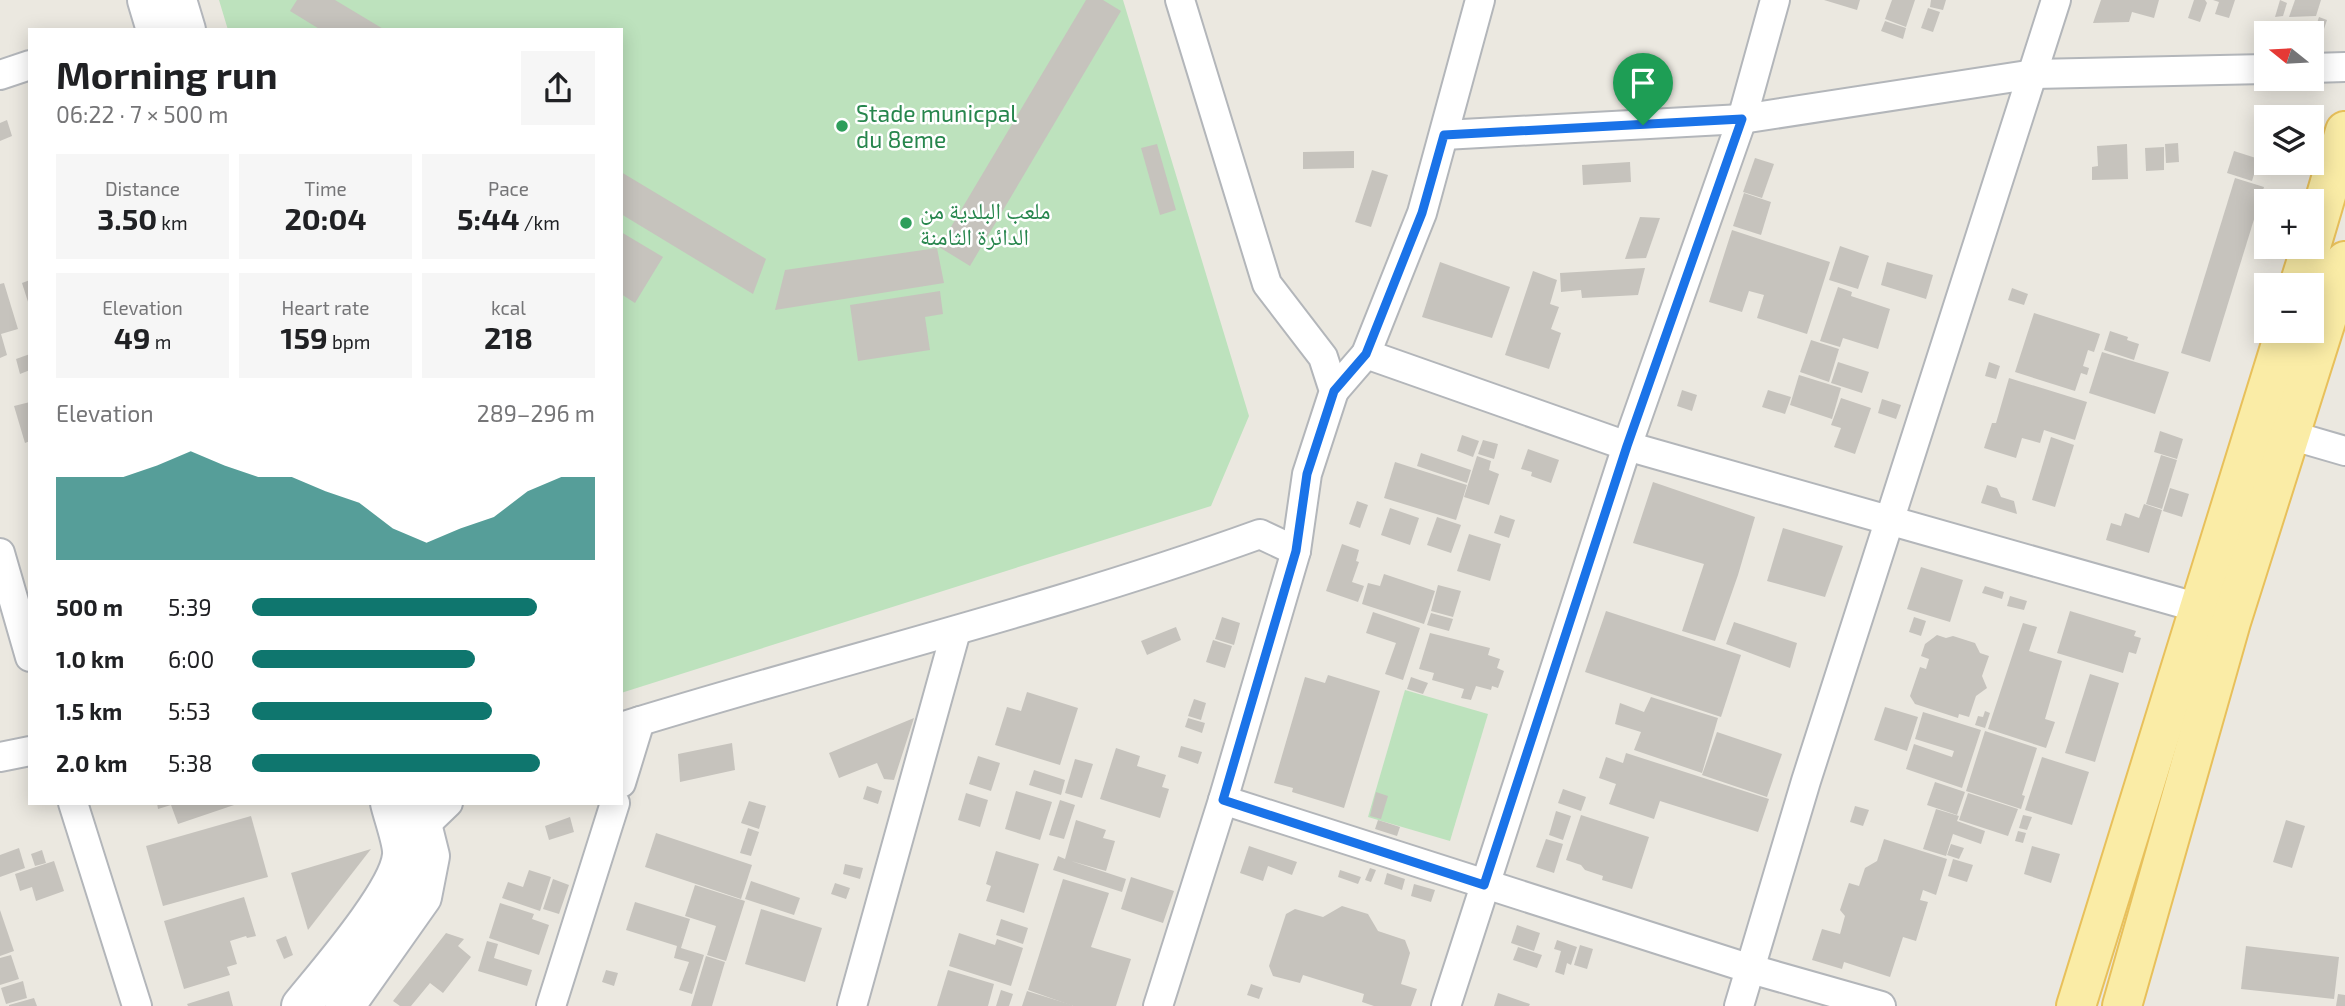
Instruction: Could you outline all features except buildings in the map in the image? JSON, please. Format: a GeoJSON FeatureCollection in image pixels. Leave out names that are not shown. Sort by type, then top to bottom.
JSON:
{"type":"FeatureCollection","features":[{"type":"Feature","properties":{"kind":"main road"},"geometry":{"type":"LineString","coordinates":[[2324,201],[2345,131]]}},
{"type":"Feature","properties":{"kind":"main road"},"geometry":{"type":"LineString","coordinates":[[2122,1006],[2231,622],[2345,261]]}},
{"type":"Feature","properties":{"kind":"main road"},"geometry":{"type":"LineString","coordinates":[[2076,1006],[2280,343]]}},
{"type":"Feature","properties":{"kind":"street"},"geometry":{"type":"LineString","coordinates":[[1180,0],[1267,284],[1323,357],[1334,391]]}},
{"type":"Feature","properties":{"kind":"street"},"geometry":{"type":"LineString","coordinates":[[1158,1006],[1223,800],[1296,551],[1307,474],[1334,391],[1366,354],[1422,213],[1480,0]]}},
{"type":"Feature","properties":{"kind":"street"},"geometry":{"type":"LineString","coordinates":[[1446,1006],[1627,446],[1742,119],[1775,0]]}},
{"type":"Feature","properties":{"kind":"street"},"geometry":{"type":"LineString","coordinates":[[1739,1006],[1806,781],[2056,0]]}},
{"type":"Feature","properties":{"kind":"street"},"geometry":{"type":"LineString","coordinates":[[0,75],[28,66]]}},
{"type":"Feature","properties":{"kind":"street"},"geometry":{"type":"LineString","coordinates":[[2324,68],[2345,67]]}},
{"type":"Feature","properties":{"kind":"street"},"geometry":{"type":"LineString","coordinates":[[1444,135],[1742,119],[2034,75],[2254,69]]}},
{"type":"Feature","properties":{"kind":"street"},"geometry":{"type":"LineString","coordinates":[[1366,354],[1627,446],[2199,608]]}},
{"type":"Feature","properties":{"kind":"street"},"geometry":{"type":"LineString","coordinates":[[2290,435],[2345,451]]}},
{"type":"Feature","properties":{"kind":"street"},"geometry":{"type":"LineString","coordinates":[[623,771],[631,724],[956,631],[1184,561],[1259,534],[1296,551]]}},
{"type":"Feature","properties":{"kind":"street"},"geometry":{"type":"LineString","coordinates":[[0,553],[28,650]]}},
{"type":"Feature","properties":{"kind":"street"},"geometry":{"type":"LineString","coordinates":[[852,1006],[956,631]]}},
{"type":"Feature","properties":{"kind":"street"},"geometry":{"type":"LineString","coordinates":[[0,757],[28,751]]}},
{"type":"Feature","properties":{"kind":"street"},"geometry":{"type":"LineString","coordinates":[[1223,800],[1751,969],[1881,1006]]}},
{"type":"Feature","properties":{"kind":"street"},"geometry":{"type":"LineString","coordinates":[[74,805],[137,1006]]}},
{"type":"Feature","properties":{"kind":"street"},"geometry":{"type":"LineString","coordinates":[[301,1006],[350,945],[394,881],[402,855],[390,805]]}},
{"type":"Feature","properties":{"kind":"street"},"geometry":{"type":"LineString","coordinates":[[551,1006],[614,805]]}},
{"type":"Feature","properties":{"kind":"street"},"geometry":{"type":"LineString","coordinates":[[345,1006],[422,897],[430,856],[429,811]]}},
{"type":"Feature","properties":{"kind":"green space","name":"ملعب البلدية من الدائرة الثامنة"},"geometry":{"type":"Polygon","coordinates":[[[219,0],[1123,0],[1249,416],[1211,506],[623,692],[623,28],[227,28],[219,0]]]}},
{"type":"Feature","properties":{"kind":"green space"},"geometry":{"type":"Polygon","coordinates":[[[1405,690],[1488,714],[1450,841],[1368,817],[1405,690]]]}},
{"type":"Feature","properties":{"kind":"place","name":"Stade municpal du 8eme"},"geometry":{"type":"Point","coordinates":[842,126]}},
{"type":"Feature","properties":{"kind":"place","name":"ملعب البلدية من الدائرة الثامنة"},"geometry":{"type":"Point","coordinates":[906,223]}},
{"type":"Feature","properties":{"kind":"route"},"geometry":{"type":"LineString","coordinates":[[1742,119],[1627,446],[1484,885],[1223,800],[1296,551],[1307,474],[1334,391],[1366,354],[1422,213],[1444,135],[1643,125],[1742,119]]}}]}
